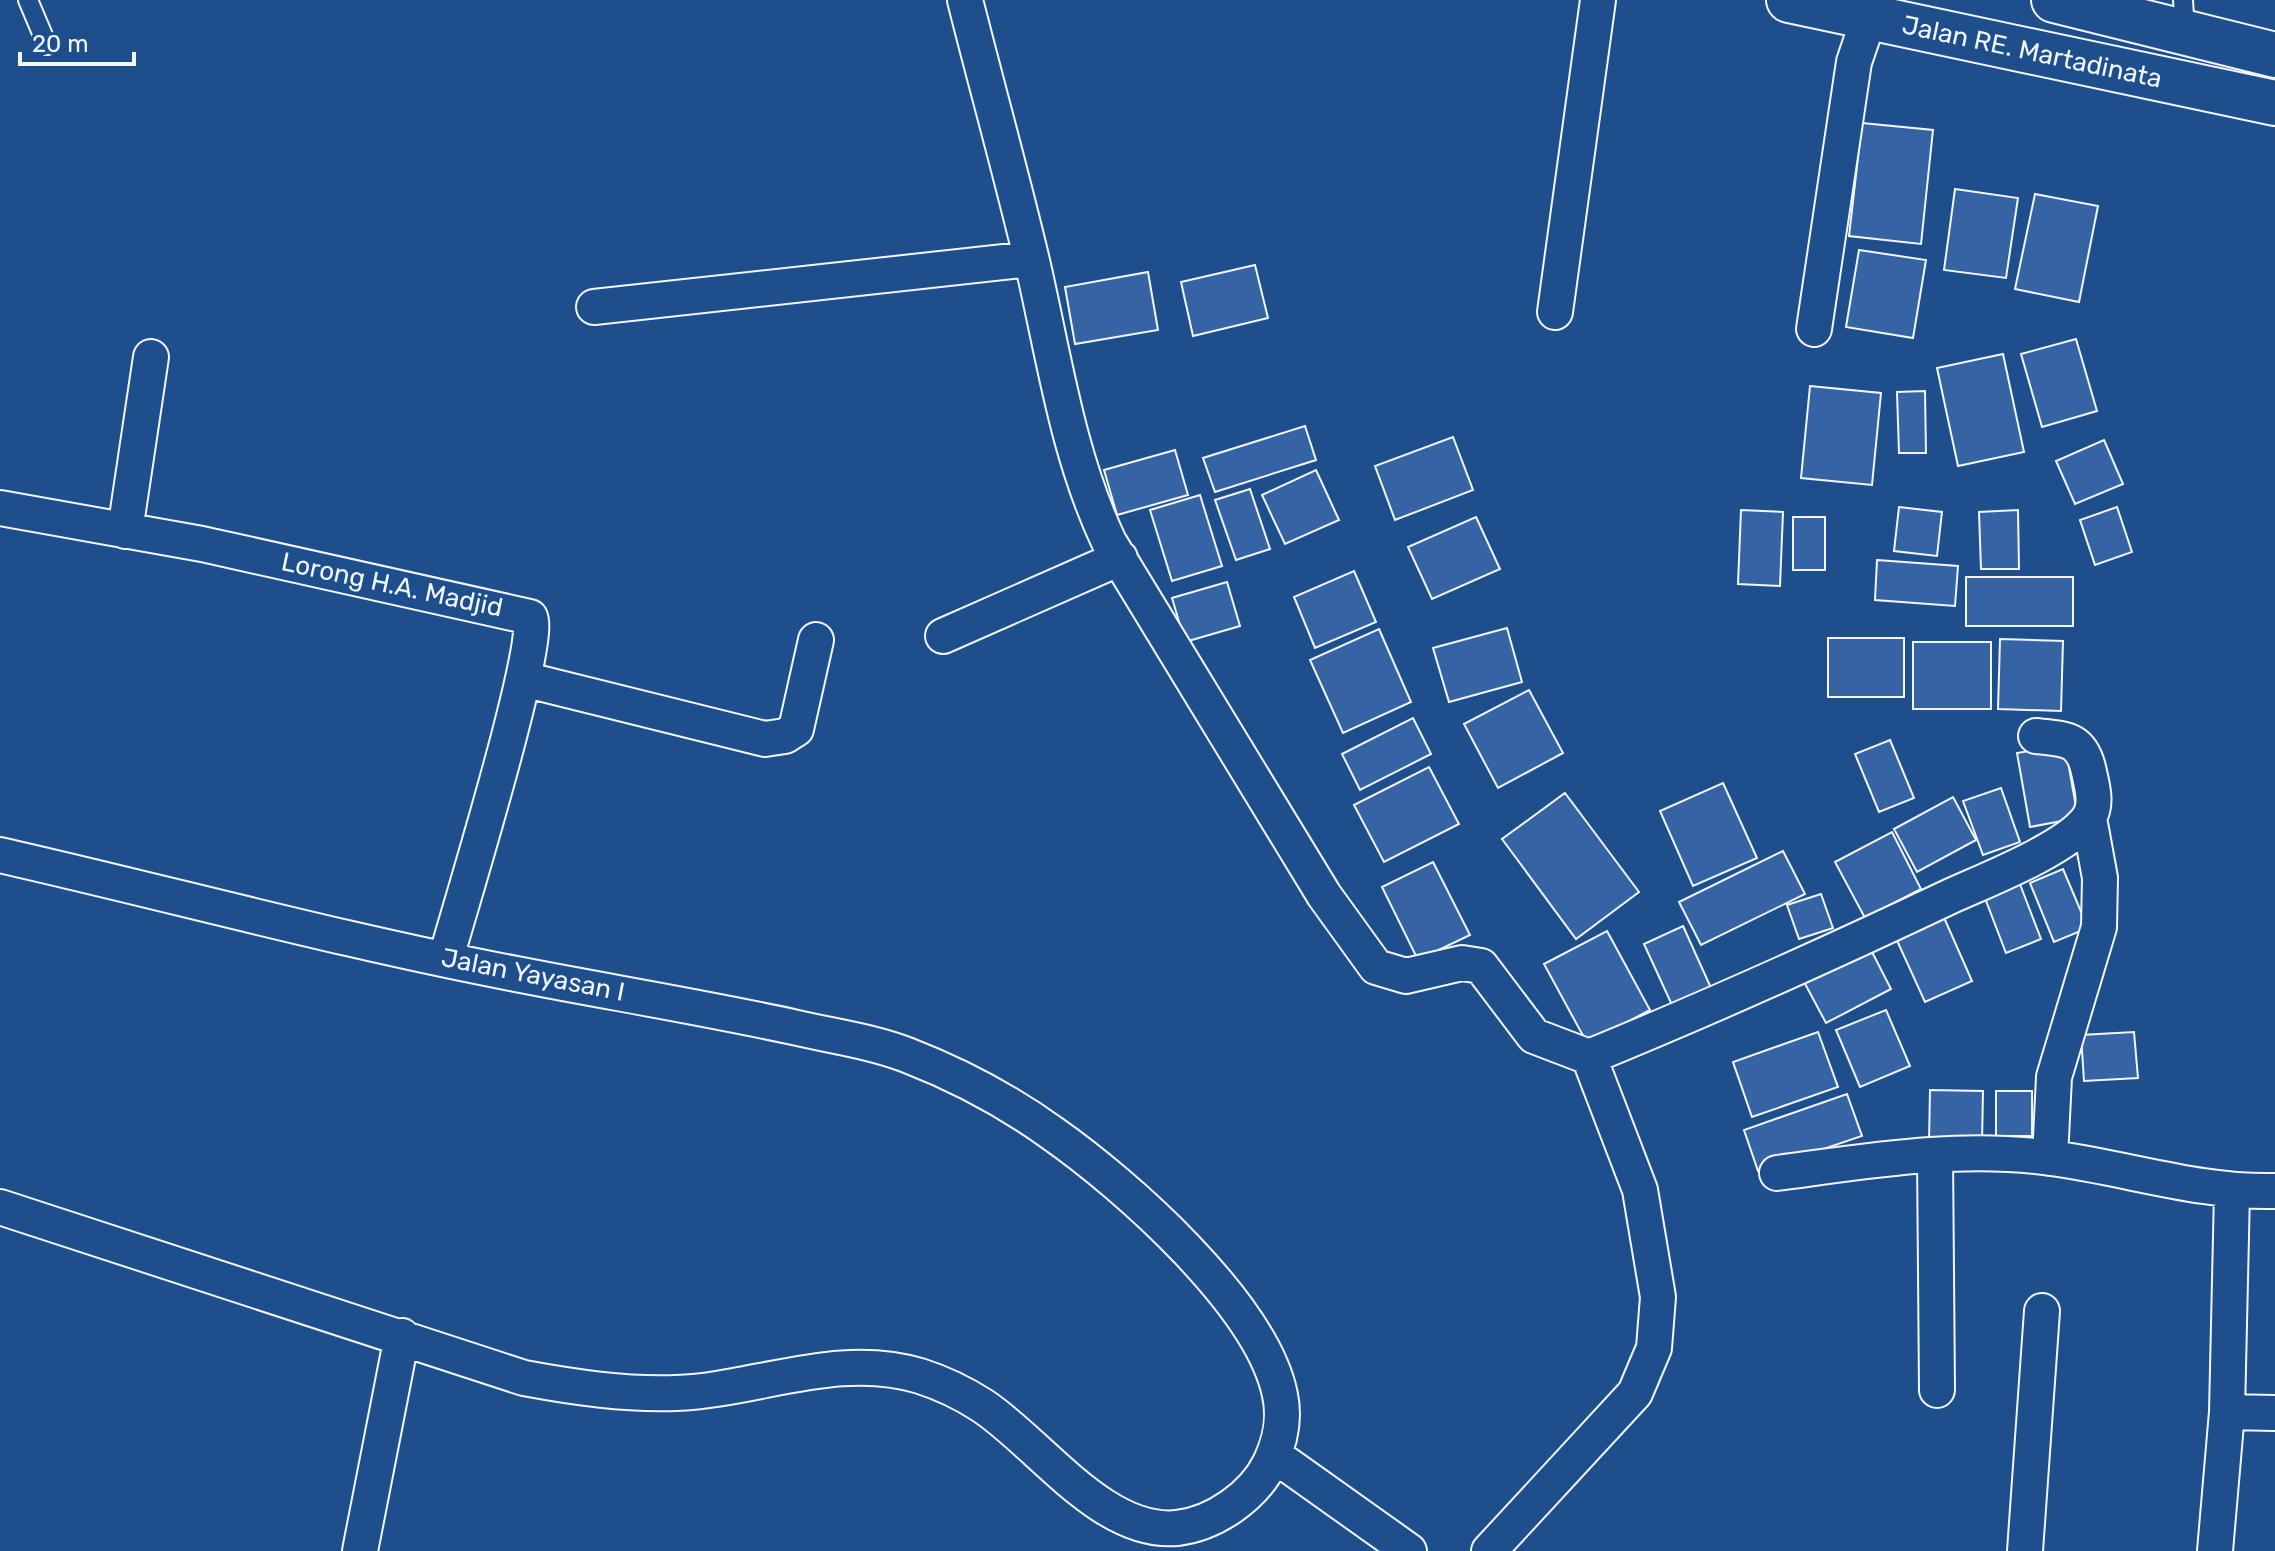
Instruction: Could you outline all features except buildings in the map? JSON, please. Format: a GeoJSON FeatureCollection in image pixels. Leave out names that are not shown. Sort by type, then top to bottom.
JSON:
{"type":"FeatureCollection","features":[{"type":"Feature","properties":{"kind":"highway","name":"Jalan RE. Martadinata"},"geometry":{"type":"LineString","coordinates":[[1789,0],[2275,103]]}},
{"type":"Feature","properties":{"kind":"highway"},"geometry":{"type":"LineString","coordinates":[[2054,0],[2184,16],[2275,55]]}},
{"type":"Feature","properties":{"kind":"street"},"geometry":{"type":"LineString","coordinates":[[965,0],[1031,259],[1082,478],[1120,558],[1324,895],[1376,967],[1406,976],[1462,963],[1481,966],[1534,1036],[1589,1057],[1751,990],[2013,867],[2065,838],[2089,818]]}},
{"type":"Feature","properties":{"kind":"street"},"geometry":{"type":"LineString","coordinates":[[1555,312],[1598,0]]}},
{"type":"Feature","properties":{"kind":"street"},"geometry":{"type":"LineString","coordinates":[[1814,329],[1854,62],[1869,18]]}},
{"type":"Feature","properties":{"kind":"street"},"geometry":{"type":"LineString","coordinates":[[594,307],[1031,259]]}},
{"type":"Feature","properties":{"kind":"street"},"geometry":{"type":"LineString","coordinates":[[125,531],[151,357]]}},
{"type":"Feature","properties":{"kind":"street","name":"Lorong H.A. Madjid"},"geometry":{"type":"LineString","coordinates":[[0,508],[524,614],[532,620],[534,631],[523,679],[446,958]]}},
{"type":"Feature","properties":{"kind":"street"},"geometry":{"type":"LineString","coordinates":[[943,636],[1120,558]]}},
{"type":"Feature","properties":{"kind":"street"},"geometry":{"type":"LineString","coordinates":[[523,679],[765,739],[777,738],[796,729],[816,640]]}},
{"type":"Feature","properties":{"kind":"street"},"geometry":{"type":"LineString","coordinates":[[2036,736],[2070,740],[2085,754],[2094,798],[2089,818],[2100,878],[2099,927],[2054,1077],[2050,1158]]}},
{"type":"Feature","properties":{"kind":"street","name":"Jalan Yayasan I"},"geometry":{"type":"LineString","coordinates":[[0,855],[446,958],[677,1002],[877,1046],[964,1082],[1051,1132],[1169,1231],[1232,1302],[1262,1350],[1279,1386],[1282,1431],[1274,1455]]}},
{"type":"Feature","properties":{"kind":"street"},"geometry":{"type":"LineString","coordinates":[[1489,1551],[1635,1393],[1654,1348],[1658,1297],[1640,1190],[1589,1057]]}},
{"type":"Feature","properties":{"kind":"street"},"geometry":{"type":"LineString","coordinates":[[1935,1155],[1937,1390]]}},
{"type":"Feature","properties":{"kind":"street"},"geometry":{"type":"LineString","coordinates":[[1777,1173],[1935,1155],[2050,1158],[2232,1192],[2275,1191]]}},
{"type":"Feature","properties":{"kind":"street"},"geometry":{"type":"LineString","coordinates":[[2215,1551],[2227,1412],[2232,1192]]}},
{"type":"Feature","properties":{"kind":"street"},"geometry":{"type":"LineString","coordinates":[[0,1207],[524,1378],[609,1391],[676,1393],[843,1366],[915,1374],[954,1388],[986,1408],[1110,1511],[1178,1539],[1229,1509],[1264,1475],[1274,1455],[1409,1551]]}},
{"type":"Feature","properties":{"kind":"street"},"geometry":{"type":"LineString","coordinates":[[2025,1551],[2042,1311]]}},
{"type":"Feature","properties":{"kind":"street"},"geometry":{"type":"LineString","coordinates":[[360,1551],[402,1336]]}},
{"type":"Feature","properties":{"kind":"street"},"geometry":{"type":"LineString","coordinates":[[2227,1412],[2275,1413]]}},
{"type":"Feature","properties":{"kind":"lane"},"geometry":{"type":"LineString","coordinates":[[28,0],[47,45]]}}]}
